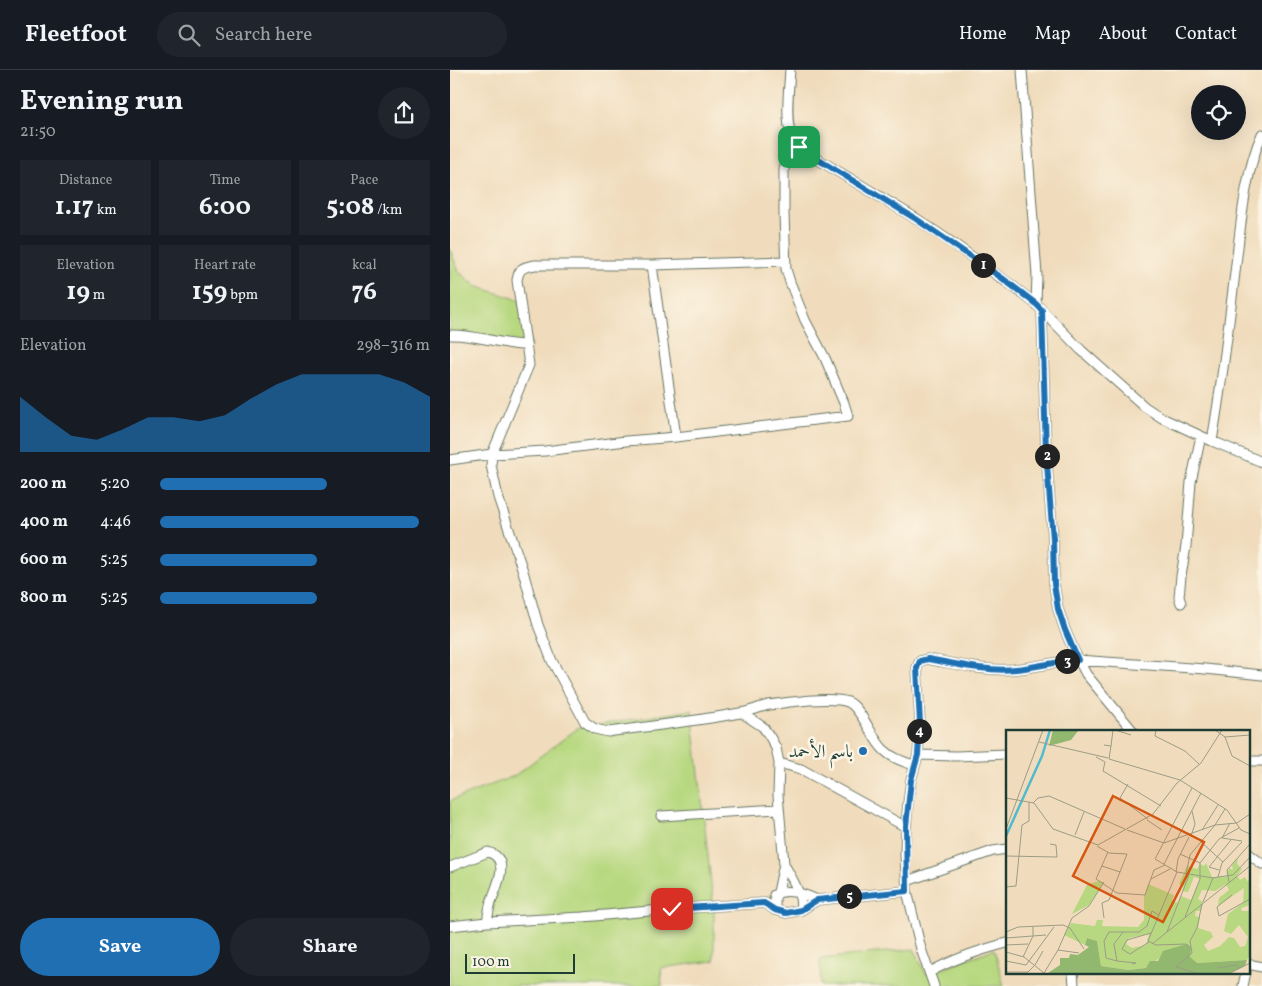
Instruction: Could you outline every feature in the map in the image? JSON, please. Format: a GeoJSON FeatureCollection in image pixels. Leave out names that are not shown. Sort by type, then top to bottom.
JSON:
{"type":"FeatureCollection","features":[{"type":"Feature","properties":{"kind":"street"},"geometry":{"type":"LineString","coordinates":[[450,460],[492,454],[546,451],[676,437],[848,416],[825,358],[805,320],[786,269],[784,170],[790,134],[788,124],[790,70]]}},
{"type":"Feature","properties":{"kind":"street"},"geometry":{"type":"LineString","coordinates":[[1022,70],[1039,307],[1054,584],[1058,609],[1065,630],[1086,674],[1133,730]]}},
{"type":"Feature","properties":{"kind":"street"},"geometry":{"type":"LineString","coordinates":[[790,134],[799,147],[809,154],[954,244],[1039,307],[1081,350],[1145,407],[1162,418],[1262,462]]}},
{"type":"Feature","properties":{"kind":"street"},"geometry":{"type":"LineString","coordinates":[[1212,441],[1220,394],[1243,207],[1253,162],[1262,134]]}},
{"type":"Feature","properties":{"kind":"street"},"geometry":{"type":"LineString","coordinates":[[786,261],[535,265],[521,269],[517,280],[529,365],[492,454],[491,465],[498,497],[523,571],[538,625],[552,661],[585,722],[595,730],[608,732],[742,713],[768,706],[833,699],[846,701],[856,707],[873,737],[885,752],[914,766]]}},
{"type":"Feature","properties":{"kind":"street"},"geometry":{"type":"LineString","coordinates":[[652,264],[676,437]]}},
{"type":"Feature","properties":{"kind":"street"},"geometry":{"type":"LineString","coordinates":[[450,335],[463,335],[510,344],[526,345]]}},
{"type":"Feature","properties":{"kind":"street"},"geometry":{"type":"LineString","coordinates":[[1181,603],[1181,576],[1186,546],[1191,482],[1201,436]]}},
{"type":"Feature","properties":{"kind":"street"},"geometry":{"type":"LineString","coordinates":[[934,986],[918,936],[907,886],[906,826],[911,780],[918,755],[920,723],[917,674],[920,661],[928,659],[974,668],[1015,669],[1078,660],[1262,675]]}},
{"type":"Feature","properties":{"kind":"street"},"geometry":{"type":"LineString","coordinates":[[742,713],[763,727],[776,748],[779,763],[778,795],[784,864],[775,898],[775,910]]}},
{"type":"Feature","properties":{"kind":"street"},"geometry":{"type":"LineString","coordinates":[[918,755],[1006,754]]}},
{"type":"Feature","properties":{"kind":"street"},"geometry":{"type":"LineString","coordinates":[[779,763],[801,769],[906,826]]}},
{"type":"Feature","properties":{"kind":"street"},"geometry":{"type":"LineString","coordinates":[[661,816],[780,809]]}},
{"type":"Feature","properties":{"kind":"street"},"geometry":{"type":"LineString","coordinates":[[450,926],[487,922],[584,918],[672,909],[764,903],[775,910],[786,913],[801,910],[817,900],[907,886],[992,851],[1006,849]]}},
{"type":"Feature","properties":{"kind":"street"},"geometry":{"type":"LineString","coordinates":[[450,867],[488,852],[498,858],[501,869],[487,922]]}},
{"type":"Feature","properties":{"kind":"street"},"geometry":{"type":"LineString","coordinates":[[784,864],[799,892],[801,910]]}},
{"type":"Feature","properties":{"kind":"street"},"geometry":{"type":"LineString","coordinates":[[764,903],[778,892],[799,892],[817,900]]}},
{"type":"Feature","properties":{"kind":"street"},"geometry":{"type":"LineString","coordinates":[[930,972],[946,963],[979,950],[1006,943]]}},
{"type":"Feature","properties":{"kind":"green space"},"geometry":{"type":"Polygon","coordinates":[[[450,249],[459,272],[476,286],[519,300],[531,346],[450,338],[450,249]]]}},
{"type":"Feature","properties":{"kind":"green space"},"geometry":{"type":"Polygon","coordinates":[[[692,710],[714,911],[714,961],[661,968],[662,986],[450,986],[450,801],[514,776],[578,728],[692,710]]]}},
{"type":"Feature","properties":{"kind":"green space"},"geometry":{"type":"Polygon","coordinates":[[[914,949],[926,974],[994,949],[1004,986],[821,986],[820,959],[914,949]]]}},
{"type":"Feature","properties":{"kind":"place","name":"باسم الأحمد"},"geometry":{"type":"Point","coordinates":[863,751]}},
{"type":"Feature","properties":{"kind":"route"},"geometry":{"type":"LineString","coordinates":[[672,909],[764,903],[778,912],[786,913],[801,910],[817,900],[907,891],[906,826],[911,780],[918,755],[920,723],[917,674],[920,661],[928,659],[974,668],[1015,669],[1078,660],[1058,609],[1054,584],[1053,539],[1046,452],[1042,310],[954,244],[799,147]]}}]}
